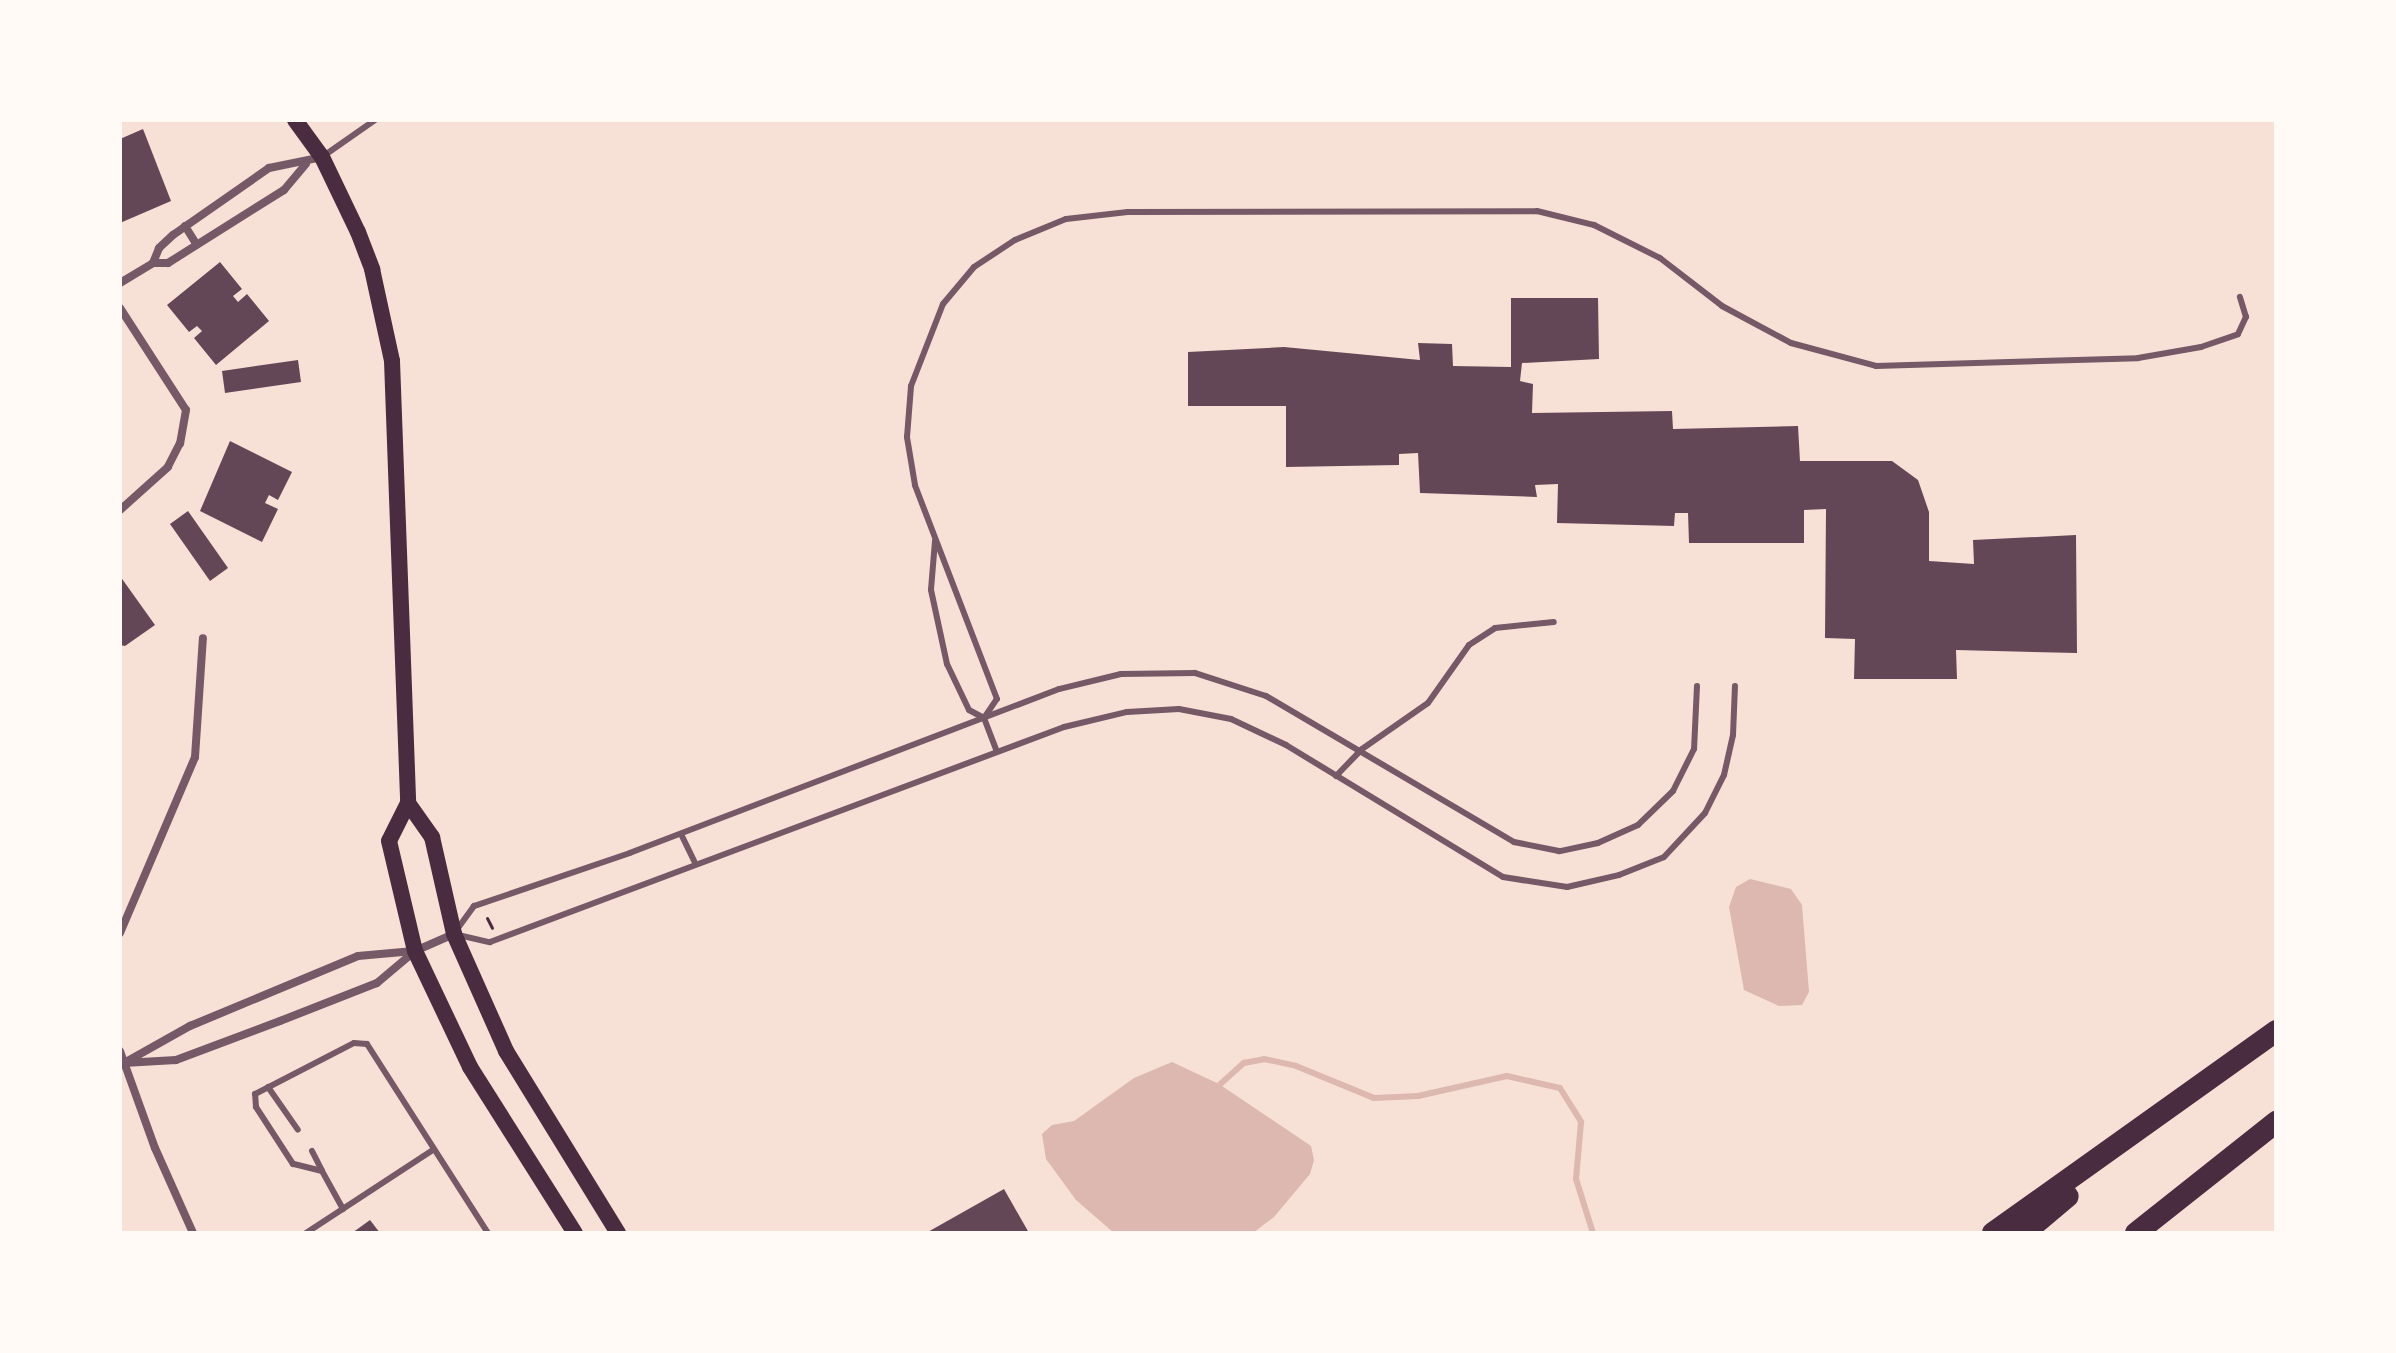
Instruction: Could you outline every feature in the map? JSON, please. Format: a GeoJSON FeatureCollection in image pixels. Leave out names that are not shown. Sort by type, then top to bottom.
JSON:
{"type":"FeatureCollection","features":[{"type":"Feature","properties":{"kind":"highway"},"geometry":{"type":"LineString","coordinates":[[1993,1233],[2276,1032]]}},
{"type":"Feature","properties":{"kind":"highway"},"geometry":{"type":"LineString","coordinates":[[2024,1233],[2276,1032]]}},
{"type":"Feature","properties":{"kind":"highway"},"geometry":{"type":"LineString","coordinates":[[2136,1233],[2276,1122]]}},
{"type":"Feature","properties":{"kind":"main road"},"geometry":{"type":"LineString","coordinates":[[295,120],[322,157],[372,269],[392,361],[408,803],[389,841],[415,951],[470,1067],[575,1233]]}},
{"type":"Feature","properties":{"kind":"main road"},"geometry":{"type":"LineString","coordinates":[[408,803],[432,837],[454,934],[533,1103],[618,1233]]}},
{"type":"Feature","properties":{"kind":"street"},"geometry":{"type":"LineString","coordinates":[[153,263],[159,248],[185,226],[269,168],[306,164],[322,157]]}},
{"type":"Feature","properties":{"kind":"street"},"geometry":{"type":"LineString","coordinates":[[120,283],[153,263],[168,263],[284,190],[306,164]]}},
{"type":"Feature","properties":{"kind":"street"},"geometry":{"type":"LineString","coordinates":[[185,226],[197,245]]}},
{"type":"Feature","properties":{"kind":"street"},"geometry":{"type":"LineString","coordinates":[[120,308],[186,410],[180,443],[168,467],[120,510]]}},
{"type":"Feature","properties":{"kind":"street"},"geometry":{"type":"LineString","coordinates":[[120,933],[195,757],[203,638]]}},
{"type":"Feature","properties":{"kind":"street"},"geometry":{"type":"LineString","coordinates":[[122,1064],[176,1060],[280,1021],[377,983],[415,951],[454,934]]}},
{"type":"Feature","properties":{"kind":"street"},"geometry":{"type":"LineString","coordinates":[[122,1064],[190,1026],[358,956],[415,951]]}},
{"type":"Feature","properties":{"kind":"street"},"geometry":{"type":"LineString","coordinates":[[120,1051],[122,1064],[193,1233]]}},
{"type":"Feature","properties":{"kind":"lane"},"geometry":{"type":"LineString","coordinates":[[322,157],[375,120]]}},
{"type":"Feature","properties":{"kind":"lane"},"geometry":{"type":"LineString","coordinates":[[984,718],[997,699],[915,485],[907,437],[911,386],[924,342],[943,304],[974,267],[1015,240],[1066,219],[1128,212],[1537,211],[1594,225],[1660,258],[1722,306],[1791,343],[1876,366],[2138,358],[2201,347],[2238,334],[2246,317],[2240,297]]}},
{"type":"Feature","properties":{"kind":"lane"},"geometry":{"type":"LineString","coordinates":[[935,536],[931,590],[947,664],[969,710],[984,718],[997,752]]}},
{"type":"Feature","properties":{"kind":"lane"},"geometry":{"type":"LineString","coordinates":[[1336,776],[1362,749],[1428,703],[1460,657],[1482,636],[1495,628],[1554,622]]}},
{"type":"Feature","properties":{"kind":"lane"},"geometry":{"type":"LineString","coordinates":[[1697,686],[1694,749],[1673,791],[1638,825],[1598,843],[1572,848],[1514,842],[1362,749],[1266,696],[1195,673],[1121,674],[1059,689],[681,834],[474,906],[454,934],[490,942],[694,861],[1064,727],[1127,712],[1179,709],[1231,719],[1336,776],[1503,877],[1567,887],[1619,875],[1664,857],[1705,813],[1724,775],[1733,735],[1735,686]]}},
{"type":"Feature","properties":{"kind":"lane"},"geometry":{"type":"LineString","coordinates":[[681,834],[694,861]]}},
{"type":"Feature","properties":{"kind":"lane"},"geometry":{"type":"LineString","coordinates":[[322,1171],[293,1164],[256,1107],[255,1094],[354,1043],[376,1052],[433,1150],[488,1233]]}},
{"type":"Feature","properties":{"kind":"lane"},"geometry":{"type":"LineString","coordinates":[[268,1087],[298,1130]]}},
{"type":"Feature","properties":{"kind":"lane"},"geometry":{"type":"LineString","coordinates":[[306,1233],[433,1150]]}},
{"type":"Feature","properties":{"kind":"lane"},"geometry":{"type":"LineString","coordinates":[[312,1151],[343,1209]]}},
{"type":"Feature","properties":{"kind":"path"},"geometry":{"type":"LineString","coordinates":[[487,918],[492,928]]}},
{"type":"Feature","properties":{"kind":"shaded area"},"geometry":{"type":"Polygon","coordinates":[[[1750,879],[1791,889],[1802,905],[1809,992],[1802,1005],[1779,1006],[1744,990],[1729,907],[1736,887],[1750,879]]]}},
{"type":"Feature","properties":{"kind":"shaded area"},"geometry":{"type":"Polygon","coordinates":[[[1172,1062],[1219,1084],[1311,1146],[1314,1160],[1310,1174],[1274,1217],[1253,1233],[1114,1233],[1076,1200],[1046,1159],[1042,1134],[1052,1125],[1074,1121],[1134,1078],[1172,1062]]]}},
{"type":"Feature","properties":{"kind":"building"},"geometry":{"type":"Polygon","coordinates":[[[143,129],[171,201],[120,223],[120,139],[143,129]]]}},
{"type":"Feature","properties":{"kind":"building"},"geometry":{"type":"Polygon","coordinates":[[[220,262],[242,289],[233,296],[238,302],[247,294],[269,321],[216,365],[194,338],[202,331],[197,326],[189,332],[167,305],[220,262]]]}},
{"type":"Feature","properties":{"kind":"building"},"geometry":{"type":"Polygon","coordinates":[[[1511,298],[1598,298],[1599,359],[1522,363],[1520,381],[1533,384],[1532,413],[1672,411],[1673,429],[1798,426],[1800,461],[1892,461],[1918,480],[1929,512],[1929,561],[1974,564],[1973,540],[2076,535],[2077,653],[1956,650],[1957,679],[1854,679],[1855,639],[1825,638],[1826,509],[1804,510],[1804,543],[1689,543],[1688,513],[1675,513],[1674,526],[1557,523],[1558,484],[1535,485],[1537,497],[1420,493],[1418,453],[1399,454],[1399,465],[1286,467],[1286,406],[1188,406],[1188,352],[1284,347],[1420,360],[1418,343],[1452,344],[1453,366],[1511,367],[1511,298]]]}},
{"type":"Feature","properties":{"kind":"building"},"geometry":{"type":"Polygon","coordinates":[[[298,360],[301,382],[225,393],[222,371],[298,360]]]}},
{"type":"Feature","properties":{"kind":"building"},"geometry":{"type":"Polygon","coordinates":[[[230,441],[292,472],[278,500],[269,495],[265,503],[278,509],[262,542],[200,511],[230,441]]]}},
{"type":"Feature","properties":{"kind":"building"},"geometry":{"type":"Polygon","coordinates":[[[188,511],[228,568],[210,581],[170,524],[188,511]]]}},
{"type":"Feature","properties":{"kind":"building"},"geometry":{"type":"Polygon","coordinates":[[[120,576],[155,625],[125,646],[120,645],[120,576]]]}},
{"type":"Feature","properties":{"kind":"building"},"geometry":{"type":"Polygon","coordinates":[[[1004,1189],[1029,1233],[926,1233],[1004,1189]]]}},
{"type":"Feature","properties":{"kind":"building"},"geometry":{"type":"Polygon","coordinates":[[[370,1220],[380,1233],[352,1233],[370,1220]]]}},
{"type":"Feature","properties":{"kind":"waterway"},"geometry":{"type":"LineString","coordinates":[[1216,1088],[1244,1063],[1264,1059],[1296,1066],[1374,1098],[1418,1096],[1507,1076],[1560,1088],[1581,1122],[1576,1179],[1593,1233]]}}]}
